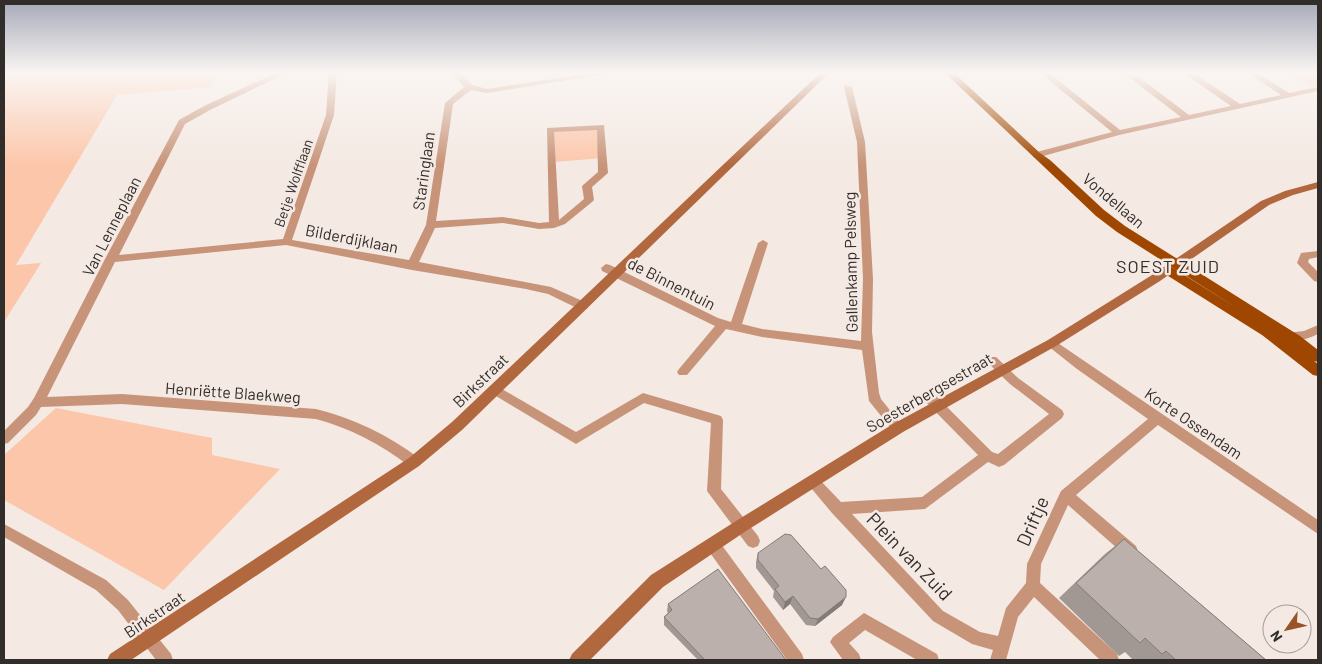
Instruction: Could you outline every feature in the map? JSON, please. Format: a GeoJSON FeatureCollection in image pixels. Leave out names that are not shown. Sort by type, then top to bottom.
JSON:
{"type":"FeatureCollection","features":[{"type":"Feature","properties":{"kind":"main road","name":"Birkstraat"},"geometry":{"type":"LineString","coordinates":[[116,660],[414,462],[458,426],[583,306],[611,271],[793,103]]}},
{"type":"Feature","properties":{"kind":"main road","name":"Vondellaan"},"geometry":{"type":"LineString","coordinates":[[980,103],[1100,213],[1172,268]]}},
{"type":"Feature","properties":{"kind":"main road","name":"Soesterbergsestraat"},"geometry":{"type":"LineString","coordinates":[[578,660],[657,581],[741,526],[898,428],[938,406],[997,365],[1052,343],[1172,268],[1265,203],[1289,193],[1318,185]]}},
{"type":"Feature","properties":{"kind":"main road"},"geometry":{"type":"LineString","coordinates":[[1172,268],[1291,336],[1318,356]]}},
{"type":"Feature","properties":{"kind":"main road"},"geometry":{"type":"LineString","coordinates":[[1172,268],[1318,370]]}},
{"type":"Feature","properties":{"kind":"street","name":"Van Lenneplaan"},"geometry":{"type":"LineString","coordinates":[[4,439],[32,411],[38,402],[182,122],[197,112],[219,103]]}},
{"type":"Feature","properties":{"kind":"street","name":"Betje Wolfflaan"},"geometry":{"type":"LineString","coordinates":[[286,242],[292,233],[330,115],[331,103]]}},
{"type":"Feature","properties":{"kind":"street","name":"Staringlaan"},"geometry":{"type":"LineString","coordinates":[[412,266],[431,226],[449,103]]}},
{"type":"Feature","properties":{"kind":"street","name":"Gallenkamp Pelsweg"},"geometry":{"type":"LineString","coordinates":[[852,103],[861,142],[868,279],[868,346],[873,397],[898,428]]}},
{"type":"Feature","properties":{"kind":"street"},"geometry":{"type":"LineString","coordinates":[[1081,103],[1118,133]]}},
{"type":"Feature","properties":{"kind":"street"},"geometry":{"type":"LineString","coordinates":[[1168,103],[1188,118]]}},
{"type":"Feature","properties":{"kind":"street"},"geometry":{"type":"LineString","coordinates":[[1232,103],[1239,108]]}},
{"type":"Feature","properties":{"kind":"street"},"geometry":{"type":"LineString","coordinates":[[1036,155],[1118,133],[1259,103]]}},
{"type":"Feature","properties":{"kind":"street"},"geometry":{"type":"LineString","coordinates":[[431,226],[503,220],[539,226],[554,225],[562,222],[589,200],[588,186],[603,173],[601,127],[550,130],[554,225]]}},
{"type":"Feature","properties":{"kind":"street","name":"Bilderdijklaan"},"geometry":{"type":"LineString","coordinates":[[110,259],[286,242],[551,291],[583,306]]}},
{"type":"Feature","properties":{"kind":"street","name":"de Binnentuin"},"geometry":{"type":"LineString","coordinates":[[683,372],[729,326],[763,243]]}},
{"type":"Feature","properties":{"kind":"street"},"geometry":{"type":"LineString","coordinates":[[1318,254],[1305,256],[1302,263],[1318,278]]}},
{"type":"Feature","properties":{"kind":"street","name":"de Binnentuin"},"geometry":{"type":"LineString","coordinates":[[611,271],[715,322],[762,333],[868,346]]}},
{"type":"Feature","properties":{"kind":"street"},"geometry":{"type":"LineString","coordinates":[[1291,336],[1306,335],[1318,329]]}},
{"type":"Feature","properties":{"kind":"street","name":"Korte Ossendam"},"geometry":{"type":"LineString","coordinates":[[1052,343],[1081,366],[1318,528]]}},
{"type":"Feature","properties":{"kind":"street"},"geometry":{"type":"LineString","coordinates":[[927,394],[987,456],[999,461],[1058,414],[997,365]]}},
{"type":"Feature","properties":{"kind":"street"},"geometry":{"type":"LineString","coordinates":[[495,390],[576,440],[643,398],[717,420],[714,491],[753,541]]}},
{"type":"Feature","properties":{"kind":"street","name":"Henriëtte Blaekweg"},"geometry":{"type":"LineString","coordinates":[[38,402],[122,399],[316,414],[331,417],[402,452],[414,462]]}},
{"type":"Feature","properties":{"kind":"street","name":"Driftje"},"geometry":{"type":"LineString","coordinates":[[1033,586],[1034,564],[1066,495],[1158,418]]}},
{"type":"Feature","properties":{"kind":"street"},"geometry":{"type":"LineString","coordinates":[[837,509],[925,503],[987,456]]}},
{"type":"Feature","properties":{"kind":"street","name":"Plein van Zuid"},"geometry":{"type":"LineString","coordinates":[[813,482],[938,616],[977,639],[1003,645]]}},
{"type":"Feature","properties":{"kind":"street"},"geometry":{"type":"LineString","coordinates":[[1066,495],[1140,560]]}},
{"type":"Feature","properties":{"kind":"street"},"geometry":{"type":"LineString","coordinates":[[4,530],[101,584],[123,605],[165,660]]}},
{"type":"Feature","properties":{"kind":"street"},"geometry":{"type":"LineString","coordinates":[[713,545],[796,660]]}},
{"type":"Feature","properties":{"kind":"street"},"geometry":{"type":"LineString","coordinates":[[998,660],[1011,613],[1033,586],[1111,660]]}},
{"type":"Feature","properties":{"kind":"street"},"geometry":{"type":"LineString","coordinates":[[853,660],[838,642],[864,621],[932,660]]}},
{"type":"Feature","properties":{"kind":"shaded area"},"geometry":{"type":"Polygon","coordinates":[[[4,103],[112,103],[16,265],[41,263],[4,322],[4,103]]]}},
{"type":"Feature","properties":{"kind":"shaded area"},"geometry":{"type":"Polygon","coordinates":[[[598,129],[603,158],[554,162],[553,132],[598,129]]]}},
{"type":"Feature","properties":{"kind":"shaded area"},"geometry":{"type":"Polygon","coordinates":[[[56,408],[212,438],[212,455],[280,469],[164,590],[4,500],[4,455],[56,408]]]}},
{"type":"Feature","properties":{"kind":"building"},"geometry":{"type":"Polygon","coordinates":[[[785,534],[791,535],[821,569],[825,566],[846,590],[846,597],[818,619],[810,618],[793,596],[785,602],[775,589],[779,586],[758,560],[758,553],[785,534]]]}},
{"type":"Feature","properties":{"kind":"building"},"geometry":{"type":"Polygon","coordinates":[[[1124,539],[1266,660],[1176,660],[1166,651],[1162,654],[1145,638],[1140,643],[1076,583],[1124,539]]]}},
{"type":"Feature","properties":{"kind":"building"},"geometry":{"type":"Polygon","coordinates":[[[718,569],[786,660],[705,660],[664,617],[672,610],[668,604],[718,569]]]}},
{"type":"Feature","properties":{"kind":"district","name":"SOEST ZUID"},"geometry":{"type":"Point","coordinates":[1168,266]}}]}
